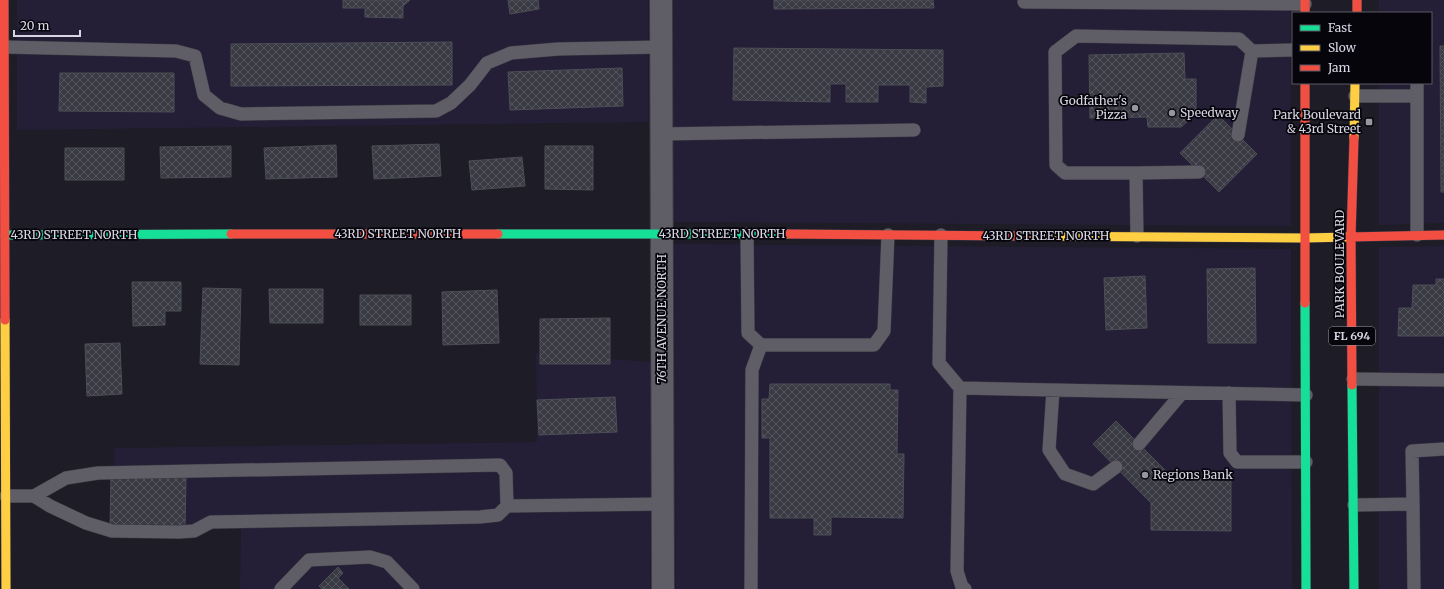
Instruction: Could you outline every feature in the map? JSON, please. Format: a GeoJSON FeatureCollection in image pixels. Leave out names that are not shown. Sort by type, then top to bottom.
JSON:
{"type":"FeatureCollection","features":[{"type":"Feature","properties":{"kind":"street"},"geometry":{"type":"LineString","coordinates":[[4,0],[4,47],[2,75],[2,235],[6,589]]}},
{"type":"Feature","properties":{"kind":"street","name":"76TH AVENUE NORTH"},"geometry":{"type":"LineString","coordinates":[[661,0],[663,589]]}},
{"type":"Feature","properties":{"kind":"street"},"geometry":{"type":"LineString","coordinates":[[1357,0],[1357,12]]}},
{"type":"Feature","properties":{"kind":"street"},"geometry":{"type":"LineString","coordinates":[[1305,84],[1306,589]]}},
{"type":"Feature","properties":{"kind":"street","name":"PARK BOULEVARD"},"geometry":{"type":"LineString","coordinates":[[1354,589],[1351,237],[1355,89]]}},
{"type":"Feature","properties":{"kind":"street","name":"43RD STREET NORTH"},"geometry":{"type":"LineString","coordinates":[[2,235],[662,233],[1305,238],[1444,234]]}},
{"type":"Feature","properties":{"kind":"lane"},"geometry":{"type":"LineString","coordinates":[[1024,2],[1305,6]]}},
{"type":"Feature","properties":{"kind":"lane"},"geometry":{"type":"LineString","coordinates":[[1199,172],[1065,173],[1056,165],[1055,52],[1076,36],[1239,39],[1252,51],[1292,50]]}},
{"type":"Feature","properties":{"kind":"lane"},"geometry":{"type":"LineString","coordinates":[[4,47],[176,51],[195,56],[204,95],[220,108],[241,114],[436,111],[451,103],[470,85],[487,63],[511,53],[558,49],[661,47]]}},
{"type":"Feature","properties":{"kind":"lane"},"geometry":{"type":"LineString","coordinates":[[1238,135],[1252,51]]}},
{"type":"Feature","properties":{"kind":"lane"},"geometry":{"type":"LineString","coordinates":[[1355,89],[1417,89],[1417,235]]}},
{"type":"Feature","properties":{"kind":"lane"},"geometry":{"type":"LineString","coordinates":[[661,134],[914,130]]}},
{"type":"Feature","properties":{"kind":"lane"},"geometry":{"type":"LineString","coordinates":[[1136,173],[1137,236]]}},
{"type":"Feature","properties":{"kind":"lane"},"geometry":{"type":"LineString","coordinates":[[747,234],[748,333],[761,345],[874,345],[884,331],[888,235]]}},
{"type":"Feature","properties":{"kind":"lane"},"geometry":{"type":"LineString","coordinates":[[941,235],[939,363],[960,388],[957,571],[962,587],[965,589]]}},
{"type":"Feature","properties":{"kind":"lane"},"geometry":{"type":"LineString","coordinates":[[751,589],[752,370],[761,345]]}},
{"type":"Feature","properties":{"kind":"lane"},"geometry":{"type":"LineString","coordinates":[[1352,379],[1444,380]]}},
{"type":"Feature","properties":{"kind":"lane"},"geometry":{"type":"LineString","coordinates":[[960,388],[1229,393],[1306,396]]}},
{"type":"Feature","properties":{"kind":"lane"},"geometry":{"type":"LineString","coordinates":[[1053,390],[1049,450],[1065,474],[1093,484],[1116,467]]}},
{"type":"Feature","properties":{"kind":"lane"},"geometry":{"type":"LineString","coordinates":[[1139,444],[1182,393]]}},
{"type":"Feature","properties":{"kind":"lane"},"geometry":{"type":"LineString","coordinates":[[1229,393],[1230,453],[1237,462],[1306,462]]}},
{"type":"Feature","properties":{"kind":"lane"},"geometry":{"type":"LineString","coordinates":[[1414,589],[1412,451],[1444,449]]}},
{"type":"Feature","properties":{"kind":"lane"},"geometry":{"type":"LineString","coordinates":[[6,496],[34,496],[66,478],[98,473],[500,464],[506,473],[507,506]]}},
{"type":"Feature","properties":{"kind":"lane"},"geometry":{"type":"LineString","coordinates":[[34,496],[50,506],[86,523],[112,531],[164,532],[194,531],[211,522],[480,517],[498,515],[507,506],[663,504]]}},
{"type":"Feature","properties":{"kind":"lane"},"geometry":{"type":"LineString","coordinates":[[1354,505],[1413,504]]}},
{"type":"Feature","properties":{"kind":"lane"},"geometry":{"type":"LineString","coordinates":[[281,589],[309,560],[370,558],[387,562],[413,589]]}},
{"type":"Feature","properties":{"kind":"shaded area"},"geometry":{"type":"Polygon","coordinates":[[[17,0],[648,0],[648,122],[17,130],[17,0]]]}},
{"type":"Feature","properties":{"kind":"shaded area"},"geometry":{"type":"Polygon","coordinates":[[[673,0],[1290,0],[1291,226],[674,222],[673,0]]]}},
{"type":"Feature","properties":{"kind":"shaded area"},"geometry":{"type":"Polygon","coordinates":[[[1379,0],[1444,0],[1444,223],[1379,225],[1379,84],[1432,84],[1432,12],[1379,12],[1379,0]]]}},
{"type":"Feature","properties":{"kind":"shaded area"},"geometry":{"type":"Polygon","coordinates":[[[674,244],[1291,249],[1292,589],[676,589],[674,244]]]}},
{"type":"Feature","properties":{"kind":"shaded area"},"geometry":{"type":"Polygon","coordinates":[[[1444,246],[1444,589],[1379,589],[1379,247],[1444,246]]]}},
{"type":"Feature","properties":{"kind":"shaded area"},"geometry":{"type":"Polygon","coordinates":[[[536,353],[650,362],[650,589],[240,589],[241,529],[116,531],[114,448],[537,442],[536,353]]]}},
{"type":"Feature","properties":{"kind":"building"},"geometry":{"type":"Polygon","coordinates":[[[343,0],[410,0],[403,6],[403,18],[365,17],[365,8],[343,8],[343,0]]]}},
{"type":"Feature","properties":{"kind":"building"},"geometry":{"type":"Polygon","coordinates":[[[508,0],[538,0],[539,9],[510,14],[508,0]]]}},
{"type":"Feature","properties":{"kind":"building"},"geometry":{"type":"Polygon","coordinates":[[[774,0],[933,0],[934,8],[774,9],[774,0]]]}},
{"type":"Feature","properties":{"kind":"building"},"geometry":{"type":"Polygon","coordinates":[[[452,42],[452,85],[231,86],[231,44],[452,42]]]}},
{"type":"Feature","properties":{"kind":"building"},"geometry":{"type":"Polygon","coordinates":[[[1440,46],[1444,46],[1444,192],[1441,192],[1440,46]]]}},
{"type":"Feature","properties":{"kind":"building"},"geometry":{"type":"Polygon","coordinates":[[[734,48],[943,50],[943,86],[926,87],[926,103],[910,102],[910,85],[878,85],[878,102],[846,102],[846,84],[830,84],[830,102],[733,100],[734,48]]]}},
{"type":"Feature","properties":{"kind":"building"},"geometry":{"type":"Polygon","coordinates":[[[1184,53],[1185,79],[1196,79],[1196,114],[1181,127],[1148,127],[1147,117],[1090,118],[1089,55],[1184,53]]]}},
{"type":"Feature","properties":{"kind":"building"},"geometry":{"type":"Polygon","coordinates":[[[622,68],[623,106],[510,110],[508,72],[622,68]]]}},
{"type":"Feature","properties":{"kind":"building"},"geometry":{"type":"Polygon","coordinates":[[[60,73],[174,73],[174,112],[59,111],[60,73]]]}},
{"type":"Feature","properties":{"kind":"building"},"geometry":{"type":"Polygon","coordinates":[[[1218,115],[1257,154],[1219,192],[1180,153],[1218,115]]]}},
{"type":"Feature","properties":{"kind":"building"},"geometry":{"type":"Polygon","coordinates":[[[439,144],[441,176],[374,179],[372,146],[439,144]]]}},
{"type":"Feature","properties":{"kind":"building"},"geometry":{"type":"Polygon","coordinates":[[[336,145],[337,177],[266,179],[264,148],[336,145]]]}},
{"type":"Feature","properties":{"kind":"building"},"geometry":{"type":"Polygon","coordinates":[[[231,146],[231,177],[161,178],[160,147],[231,146]]]}},
{"type":"Feature","properties":{"kind":"building"},"geometry":{"type":"Polygon","coordinates":[[[545,146],[593,146],[593,190],[545,189],[545,146]]]}},
{"type":"Feature","properties":{"kind":"building"},"geometry":{"type":"Polygon","coordinates":[[[65,148],[124,148],[124,180],[65,180],[65,148]]]}},
{"type":"Feature","properties":{"kind":"building"},"geometry":{"type":"Polygon","coordinates":[[[522,157],[525,186],[472,190],[469,161],[522,157]]]}},
{"type":"Feature","properties":{"kind":"building"},"geometry":{"type":"Polygon","coordinates":[[[1255,268],[1256,343],[1208,343],[1207,269],[1255,268]]]}},
{"type":"Feature","properties":{"kind":"building"},"geometry":{"type":"Polygon","coordinates":[[[1145,276],[1147,328],[1106,330],[1104,278],[1145,276]]]}},
{"type":"Feature","properties":{"kind":"building"},"geometry":{"type":"Polygon","coordinates":[[[1436,279],[1444,279],[1444,336],[1398,336],[1399,308],[1412,308],[1413,285],[1436,285],[1436,279]]]}},
{"type":"Feature","properties":{"kind":"building"},"geometry":{"type":"Polygon","coordinates":[[[132,282],[181,282],[181,311],[165,311],[165,325],[133,326],[132,282]]]}},
{"type":"Feature","properties":{"kind":"building"},"geometry":{"type":"Polygon","coordinates":[[[203,288],[241,289],[239,365],[200,364],[203,288]]]}},
{"type":"Feature","properties":{"kind":"building"},"geometry":{"type":"Polygon","coordinates":[[[269,289],[323,289],[323,323],[270,323],[269,289]]]}},
{"type":"Feature","properties":{"kind":"building"},"geometry":{"type":"Polygon","coordinates":[[[497,290],[499,343],[443,345],[442,292],[497,290]]]}},
{"type":"Feature","properties":{"kind":"building"},"geometry":{"type":"Polygon","coordinates":[[[360,295],[411,295],[411,325],[360,325],[360,295]]]}},
{"type":"Feature","properties":{"kind":"building"},"geometry":{"type":"Polygon","coordinates":[[[610,318],[610,364],[540,364],[540,319],[610,318]]]}},
{"type":"Feature","properties":{"kind":"building"},"geometry":{"type":"Polygon","coordinates":[[[120,343],[122,394],[87,396],[85,344],[120,343]]]}},
{"type":"Feature","properties":{"kind":"building"},"geometry":{"type":"Polygon","coordinates":[[[770,384],[890,384],[890,390],[898,390],[897,454],[904,454],[903,518],[831,517],[831,535],[814,535],[814,518],[770,518],[770,438],[762,438],[762,399],[769,399],[770,384]]]}},
{"type":"Feature","properties":{"kind":"building"},"geometry":{"type":"Polygon","coordinates":[[[615,397],[617,432],[539,435],[537,400],[615,397]]]}},
{"type":"Feature","properties":{"kind":"building","name":"Regions Bank"},"geometry":{"type":"Polygon","coordinates":[[[1116,421],[1167,472],[1167,479],[1231,478],[1231,531],[1151,530],[1151,503],[1093,444],[1116,421]]]}},
{"type":"Feature","properties":{"kind":"building"},"geometry":{"type":"Polygon","coordinates":[[[111,475],[186,476],[185,528],[110,526],[111,475]]]}},
{"type":"Feature","properties":{"kind":"building"},"geometry":{"type":"Polygon","coordinates":[[[338,567],[343,573],[338,578],[349,589],[322,589],[319,586],[338,567]]]}},
{"type":"Feature","properties":{"kind":"traffic: fast"},"geometry":{"type":"LineString","coordinates":[[5,235],[231,234]]}},
{"type":"Feature","properties":{"kind":"traffic: fast"},"geometry":{"type":"LineString","coordinates":[[498,234],[787,234]]}},
{"type":"Feature","properties":{"kind":"traffic: fast"},"geometry":{"type":"LineString","coordinates":[[1305,303],[1306,589]]}},
{"type":"Feature","properties":{"kind":"traffic: fast"},"geometry":{"type":"LineString","coordinates":[[1352,385],[1354,589]]}},
{"type":"Feature","properties":{"kind":"traffic: slow"},"geometry":{"type":"LineString","coordinates":[[1354,138],[1355,84]]}},
{"type":"Feature","properties":{"kind":"traffic: slow"},"geometry":{"type":"LineString","coordinates":[[1026,236],[1349,237]]}},
{"type":"Feature","properties":{"kind":"traffic: slow"},"geometry":{"type":"LineString","coordinates":[[5,320],[6,589]]}},
{"type":"Feature","properties":{"kind":"traffic: jam"},"geometry":{"type":"LineString","coordinates":[[4,0],[5,320]]}},
{"type":"Feature","properties":{"kind":"traffic: jam"},"geometry":{"type":"LineString","coordinates":[[1305,0],[1305,12]]}},
{"type":"Feature","properties":{"kind":"traffic: jam"},"geometry":{"type":"LineString","coordinates":[[1357,0],[1357,12]]}},
{"type":"Feature","properties":{"kind":"traffic: jam"},"geometry":{"type":"LineString","coordinates":[[1305,84],[1305,303]]}},
{"type":"Feature","properties":{"kind":"traffic: jam"},"geometry":{"type":"LineString","coordinates":[[1352,385],[1351,237],[1354,138]]}},
{"type":"Feature","properties":{"kind":"traffic: jam"},"geometry":{"type":"LineString","coordinates":[[231,234],[498,234]]}},
{"type":"Feature","properties":{"kind":"traffic: jam"},"geometry":{"type":"LineString","coordinates":[[787,234],[1026,236]]}},
{"type":"Feature","properties":{"kind":"traffic: jam"},"geometry":{"type":"LineString","coordinates":[[1349,237],[1444,235]]}},
{"type":"Feature","properties":{"kind":"place","name":"Godfather's Pizza"},"geometry":{"type":"Point","coordinates":[1135,108]}},
{"type":"Feature","properties":{"kind":"place","name":"Speedway"},"geometry":{"type":"Point","coordinates":[1172,113]}},
{"type":"Feature","properties":{"kind":"place","name":"Park Boulevard & 43rd Street"},"geometry":{"type":"Point","coordinates":[1369,122]}},
{"type":"Feature","properties":{"kind":"place","name":"Regions Bank"},"geometry":{"type":"Point","coordinates":[1145,475]}}]}
